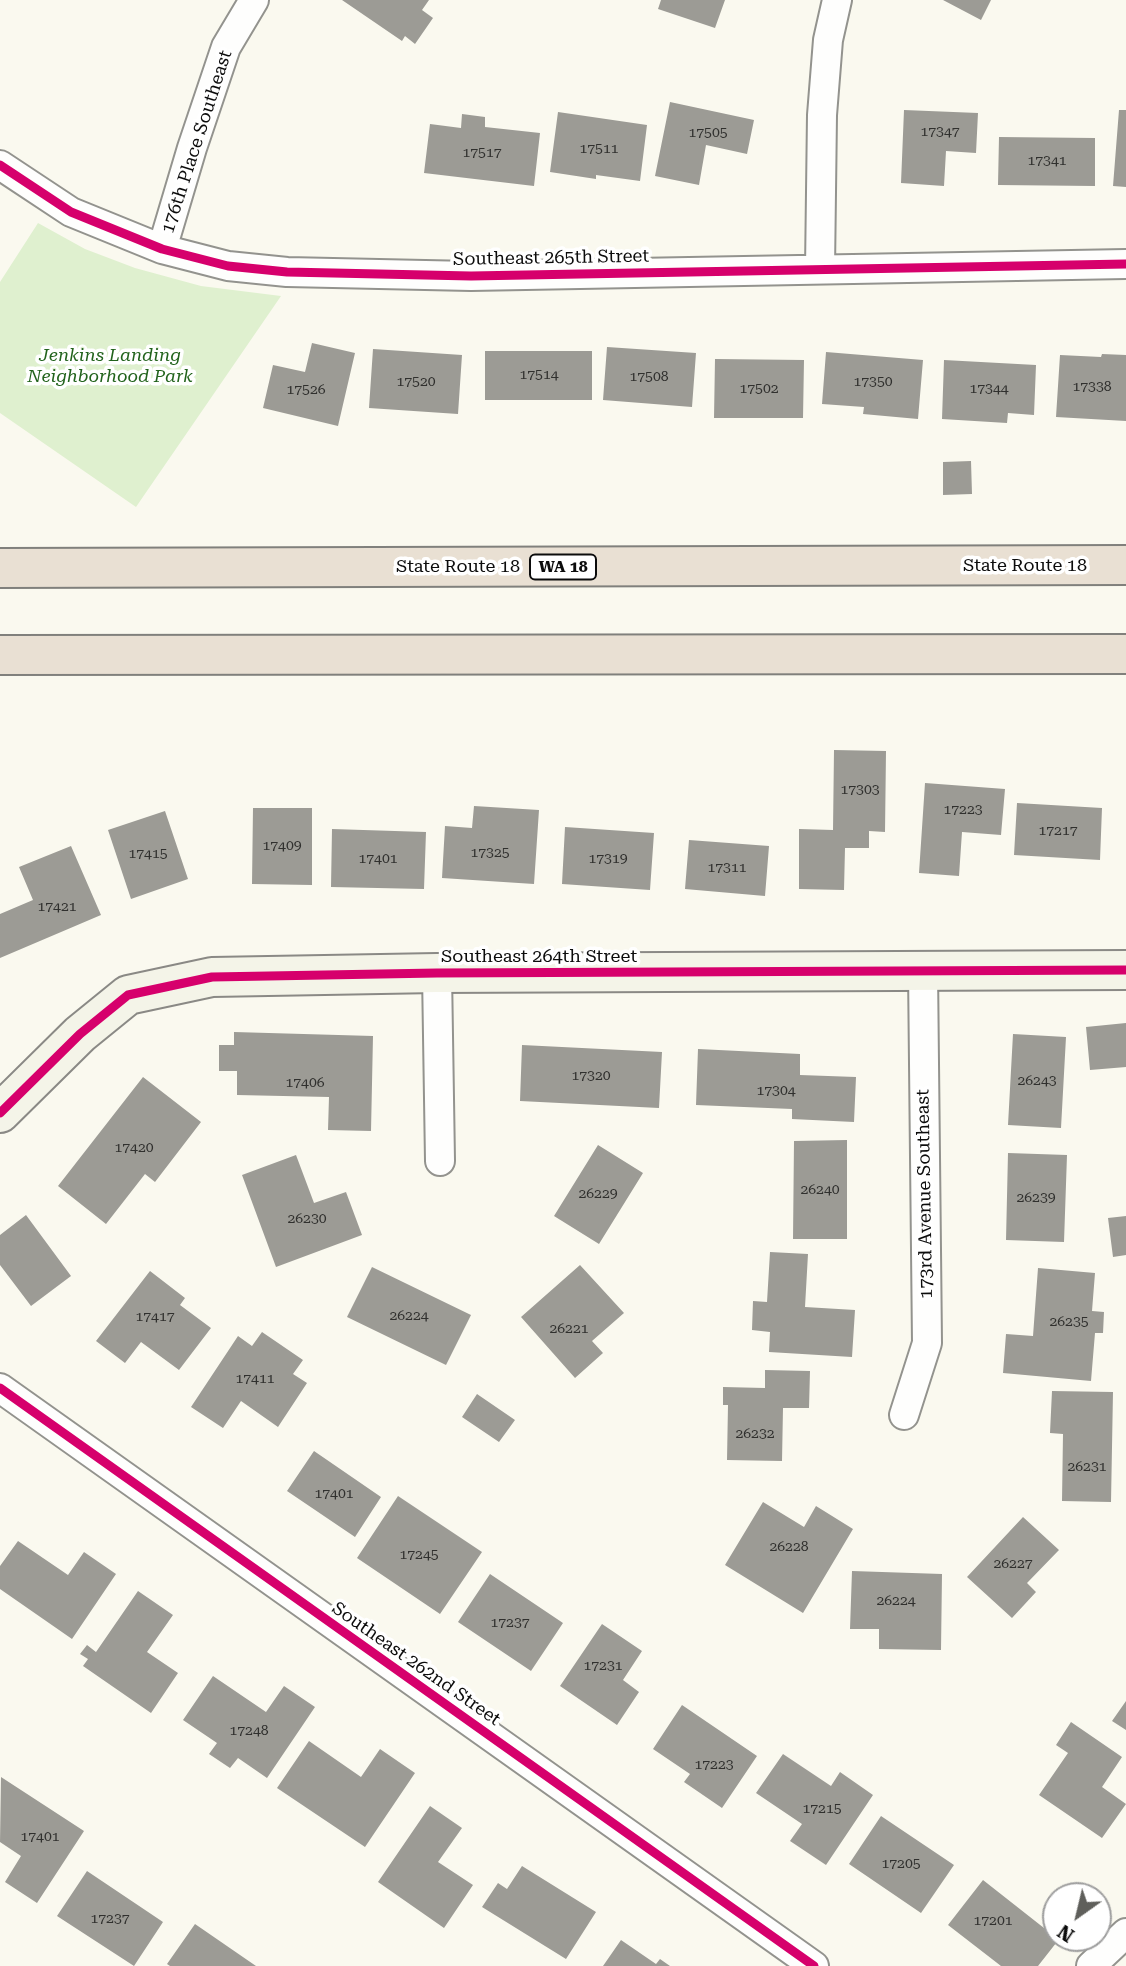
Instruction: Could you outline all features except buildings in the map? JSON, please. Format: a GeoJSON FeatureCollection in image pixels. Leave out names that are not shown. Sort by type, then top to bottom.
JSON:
{"type":"FeatureCollection","features":[{"type":"Feature","properties":{"kind":"highway","name":"State Route 18"},"geometry":{"type":"LineString","coordinates":[[0,568],[1126,565]]}},
{"type":"Feature","properties":{"kind":"highway"},"geometry":{"type":"LineString","coordinates":[[0,656],[1126,654]]}},
{"type":"Feature","properties":{"kind":"street","name":"176th Place Southeast"},"geometry":{"type":"LineString","coordinates":[[162,249],[226,47],[254,0]]}},
{"type":"Feature","properties":{"kind":"street"},"geometry":{"type":"LineString","coordinates":[[820,269],[822,115],[828,40],[837,0]]}},
{"type":"Feature","properties":{"kind":"street","name":"Southeast 265th Street"},"geometry":{"type":"LineString","coordinates":[[0,165],[71,212],[162,249],[228,266],[287,272],[471,276],[1126,264]]}},
{"type":"Feature","properties":{"kind":"street","name":"173rd Avenue Southeast"},"geometry":{"type":"LineString","coordinates":[[904,1415],[927,1343],[923,970]]}},
{"type":"Feature","properties":{"kind":"street","name":"Southeast 264th Street"},"geometry":{"type":"LineString","coordinates":[[0,1113],[80,1034],[128,995],[212,977],[438,973],[1126,970]]}},
{"type":"Feature","properties":{"kind":"street"},"geometry":{"type":"LineString","coordinates":[[438,973],[440,1161]]}},
{"type":"Feature","properties":{"kind":"street","name":"Southeast 262nd Street"},"geometry":{"type":"LineString","coordinates":[[0,1388],[814,1966]]}},
{"type":"Feature","properties":{"kind":"street"},"geometry":{"type":"LineString","coordinates":[[1091,1966],[1126,1933]]}},
{"type":"Feature","properties":{"kind":"green space","name":"Jenkins Landing Neighborhood Park"},"geometry":{"type":"Polygon","coordinates":[[[38,223],[85,249],[135,268],[201,286],[281,296],[136,507],[0,413],[0,282],[38,223]]]}},
{"type":"Feature","properties":{"kind":"cycle path"},"geometry":{"type":"LineString","coordinates":[[0,165],[71,212],[162,249],[228,266],[287,272],[471,276],[1126,264]]}},
{"type":"Feature","properties":{"kind":"cycle path"},"geometry":{"type":"LineString","coordinates":[[0,1113],[80,1034],[128,995],[212,977],[437,973],[1126,970]]}},
{"type":"Feature","properties":{"kind":"cycle path"},"geometry":{"type":"LineString","coordinates":[[0,1388],[814,1966]]}}]}
